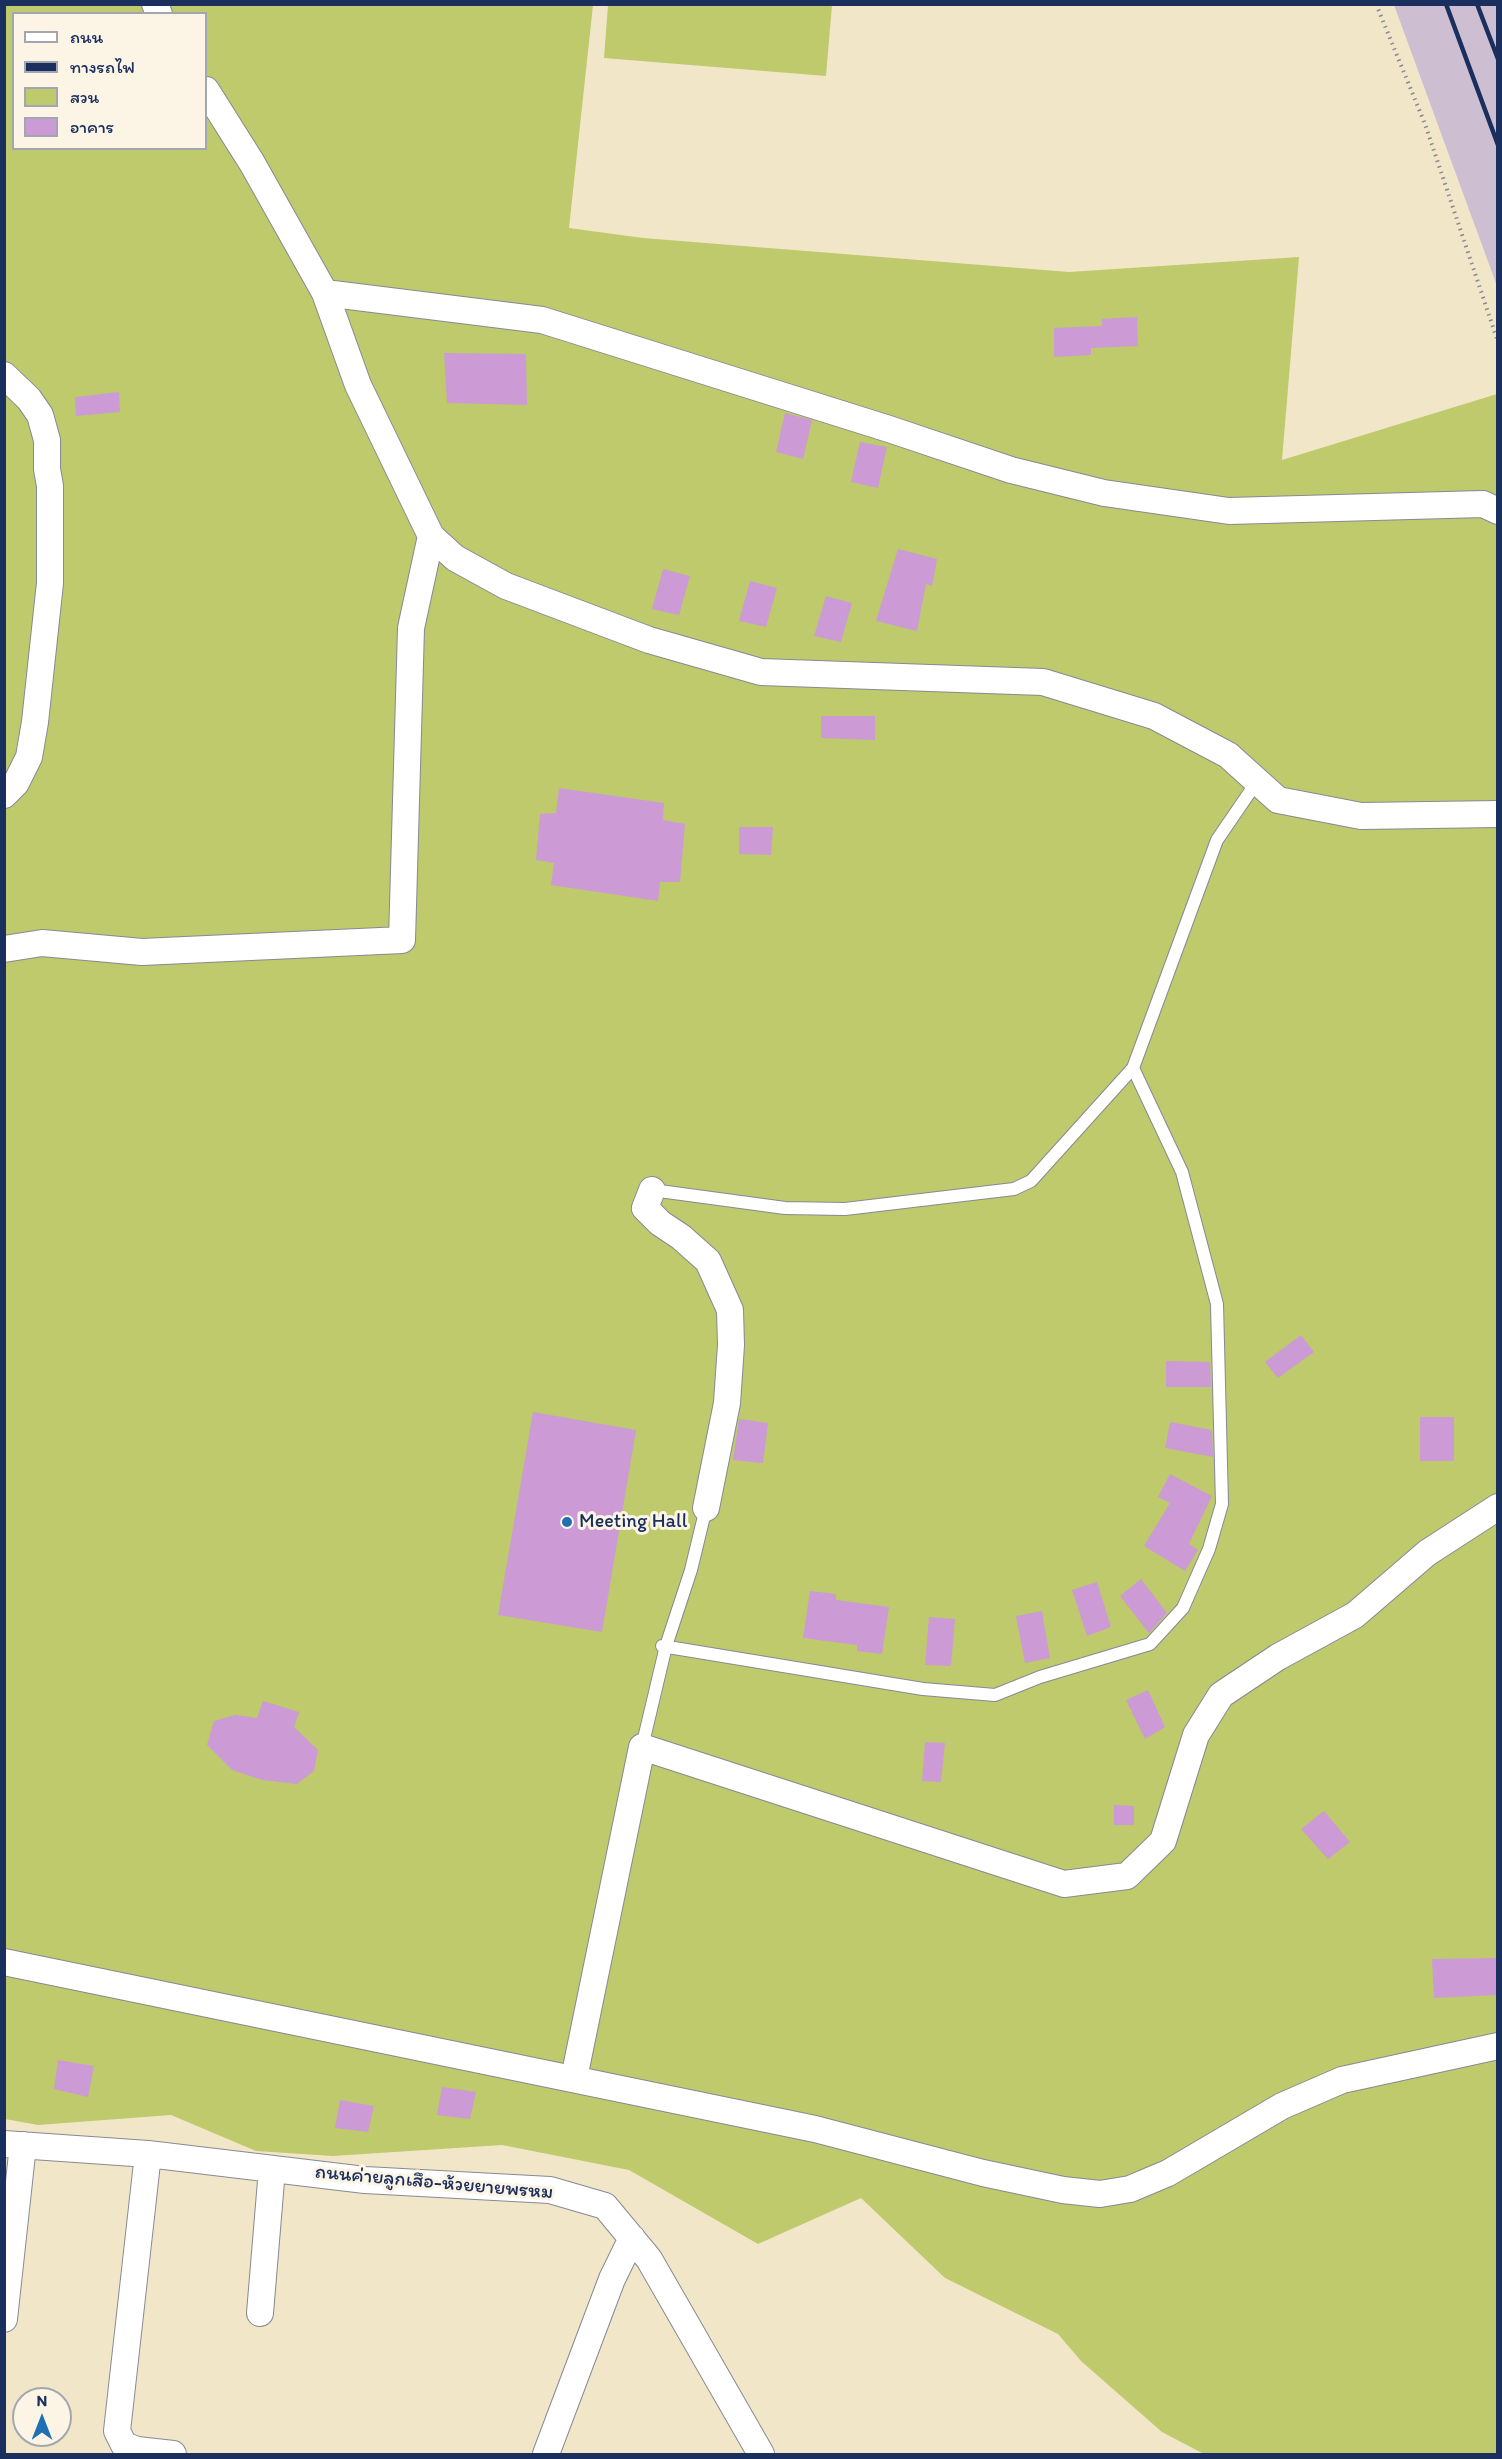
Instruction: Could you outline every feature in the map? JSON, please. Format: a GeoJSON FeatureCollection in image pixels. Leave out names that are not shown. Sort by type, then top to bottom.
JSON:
{"type":"FeatureCollection","features":[{"type":"Feature","properties":{"kind":"street"},"geometry":{"type":"LineString","coordinates":[[207,92],[252,163],[325,293],[358,385],[431,536],[455,558],[506,586],[649,640],[761,672],[1043,682],[1154,716],[1228,755],[1256,783],[1278,800],[1361,816],[1497,814]]}},
{"type":"Feature","properties":{"kind":"street"},"geometry":{"type":"LineString","coordinates":[[325,293],[542,320],[878,425],[1011,470],[1104,493],[1229,511],[1483,504],[1497,511]]}},
{"type":"Feature","properties":{"kind":"street"},"geometry":{"type":"LineString","coordinates":[[4,375],[29,399],[39,415],[47,440],[47,469],[50,486],[50,583],[35,722],[29,757],[15,783],[4,795]]}},
{"type":"Feature","properties":{"kind":"street"},"geometry":{"type":"LineString","coordinates":[[4,949],[42,943],[142,952],[402,940],[411,628],[431,536]]}},
{"type":"Feature","properties":{"kind":"street"},"geometry":{"type":"LineString","coordinates":[[651,1190],[645,1208],[660,1223],[681,1237],[708,1261],[730,1310],[731,1345],[727,1402],[706,1508]]}},
{"type":"Feature","properties":{"kind":"street"},"geometry":{"type":"LineString","coordinates":[[574,2078],[642,1747],[1064,1884],[1127,1876],[1163,1841],[1196,1735],[1221,1695],[1278,1657],[1355,1615],[1427,1553],[1497,1507]]}},
{"type":"Feature","properties":{"kind":"street"},"geometry":{"type":"LineString","coordinates":[[4,1962],[815,2129],[1017,2180],[1063,2190],[1100,2194],[1130,2189],[1168,2173],[1282,2106],[1342,2080],[1497,2046]]}},
{"type":"Feature","properties":{"kind":"street"},"geometry":{"type":"LineString","coordinates":[[4,2319],[14,2145]]}},
{"type":"Feature","properties":{"kind":"street","name":"ถนนค่ายลูกเสึอ-ห้วยยายพรหม"},"geometry":{"type":"LineString","coordinates":[[14,2145],[147,2154],[365,2180],[550,2190],[605,2206],[649,2259],[761,2454]]}},
{"type":"Feature","properties":{"kind":"street"},"geometry":{"type":"LineString","coordinates":[[147,2154],[117,2431],[124,2445],[137,2450],[173,2454]]}},
{"type":"Feature","properties":{"kind":"street"},"geometry":{"type":"LineString","coordinates":[[260,2313],[272,2169]]}},
{"type":"Feature","properties":{"kind":"street"},"geometry":{"type":"LineString","coordinates":[[546,2454],[612,2279],[632,2238]]}},
{"type":"Feature","properties":{"kind":"lane"},"geometry":{"type":"LineString","coordinates":[[651,1190],[785,1208],[845,1209],[1014,1189],[1031,1181],[1133,1068],[1217,840],[1256,783]]}},
{"type":"Feature","properties":{"kind":"lane"},"geometry":{"type":"LineString","coordinates":[[664,1646],[923,1689],[995,1695],[1040,1677],[1149,1644],[1183,1608],[1209,1549],[1222,1504],[1217,1304],[1182,1172],[1133,1068]]}},
{"type":"Feature","properties":{"kind":"lane"},"geometry":{"type":"LineString","coordinates":[[642,1747],[664,1646],[691,1570],[706,1508]]}},
{"type":"Feature","properties":{"kind":"path"},"geometry":{"type":"LineString","coordinates":[[1376,4],[1425,124],[1497,342]]}},
{"type":"Feature","properties":{"kind":"shaded area"},"geometry":{"type":"Polygon","coordinates":[[[1394,5],[1497,5],[1497,286],[1394,5]]]}},
{"type":"Feature","properties":{"kind":"green space"},"geometry":{"type":"Polygon","coordinates":[[[4,5],[593,5],[569,228],[643,238],[1069,272],[1299,257],[1282,460],[1497,394],[1497,2454],[1204,2454],[1162,2432],[1081,2361],[1058,2334],[945,2278],[861,2198],[758,2244],[629,2170],[502,2145],[333,2156],[256,2151],[171,2115],[38,2125],[5,2119],[4,5]]]}},
{"type":"Feature","properties":{"kind":"green space"},"geometry":{"type":"Polygon","coordinates":[[[608,5],[832,5],[826,76],[604,58],[608,5]]]}},
{"type":"Feature","properties":{"kind":"building"},"geometry":{"type":"Polygon","coordinates":[[[1137,317],[1138,346],[1091,348],[1091,355],[1054,357],[1054,328],[1102,326],[1102,319],[1137,317]]]}},
{"type":"Feature","properties":{"kind":"building"},"geometry":{"type":"Polygon","coordinates":[[[444,353],[526,354],[527,405],[447,403],[444,353]]]}},
{"type":"Feature","properties":{"kind":"building"},"geometry":{"type":"Polygon","coordinates":[[[119,392],[120,412],[76,416],[75,397],[119,392]]]}},
{"type":"Feature","properties":{"kind":"building"},"geometry":{"type":"Polygon","coordinates":[[[785,413],[812,420],[803,459],[776,452],[785,413]]]}},
{"type":"Feature","properties":{"kind":"building"},"geometry":{"type":"Polygon","coordinates":[[[860,442],[887,447],[878,488],[851,482],[860,442]]]}},
{"type":"Feature","properties":{"kind":"building"},"geometry":{"type":"Polygon","coordinates":[[[898,549],[937,559],[932,586],[926,584],[917,631],[876,621],[898,549]]]}},
{"type":"Feature","properties":{"kind":"building"},"geometry":{"type":"Polygon","coordinates":[[[663,569],[690,576],[679,615],[652,609],[663,569]]]}},
{"type":"Feature","properties":{"kind":"building"},"geometry":{"type":"Polygon","coordinates":[[[750,581],[777,588],[766,627],[739,621],[750,581]]]}},
{"type":"Feature","properties":{"kind":"building"},"geometry":{"type":"Polygon","coordinates":[[[826,596],[852,603],[841,642],[814,636],[826,596]]]}},
{"type":"Feature","properties":{"kind":"building"},"geometry":{"type":"Polygon","coordinates":[[[821,716],[875,716],[875,740],[821,738],[821,716]]]}},
{"type":"Feature","properties":{"kind":"building"},"geometry":{"type":"Polygon","coordinates":[[[559,788],[664,803],[663,820],[685,824],[680,882],[660,882],[658,901],[551,885],[554,863],[536,860],[540,814],[556,813],[559,788]]]}},
{"type":"Feature","properties":{"kind":"building"},"geometry":{"type":"Polygon","coordinates":[[[739,827],[773,827],[771,855],[739,854],[739,827]]]}},
{"type":"Feature","properties":{"kind":"building"},"geometry":{"type":"Polygon","coordinates":[[[1301,1335],[1314,1352],[1278,1378],[1265,1362],[1301,1335]]]}},
{"type":"Feature","properties":{"kind":"building"},"geometry":{"type":"Polygon","coordinates":[[[1166,1361],[1210,1362],[1211,1387],[1166,1387],[1166,1361]]]}},
{"type":"Feature","properties":{"kind":"building","name":"Meeting Hall"},"geometry":{"type":"Polygon","coordinates":[[[533,1412],[636,1430],[602,1632],[498,1615],[533,1412]]]}},
{"type":"Feature","properties":{"kind":"building"},"geometry":{"type":"Polygon","coordinates":[[[1420,1417],[1454,1417],[1454,1461],[1420,1461],[1420,1417]]]}},
{"type":"Feature","properties":{"kind":"building"},"geometry":{"type":"Polygon","coordinates":[[[739,1419],[768,1423],[763,1463],[733,1460],[739,1419]]]}},
{"type":"Feature","properties":{"kind":"building"},"geometry":{"type":"Polygon","coordinates":[[[1170,1422],[1212,1430],[1213,1457],[1165,1448],[1170,1422]]]}},
{"type":"Feature","properties":{"kind":"building"},"geometry":{"type":"Polygon","coordinates":[[[1170,1474],[1212,1496],[1189,1544],[1198,1550],[1185,1571],[1144,1546],[1170,1503],[1158,1497],[1170,1474]]]}},
{"type":"Feature","properties":{"kind":"building"},"geometry":{"type":"Polygon","coordinates":[[[1141,1579],[1167,1613],[1149,1633],[1120,1596],[1141,1579]]]}},
{"type":"Feature","properties":{"kind":"building"},"geometry":{"type":"Polygon","coordinates":[[[1097,1582],[1111,1627],[1087,1636],[1072,1590],[1097,1582]]]}},
{"type":"Feature","properties":{"kind":"building"},"geometry":{"type":"Polygon","coordinates":[[[810,1591],[836,1594],[836,1600],[889,1607],[882,1654],[857,1651],[857,1645],[803,1638],[810,1591]]]}},
{"type":"Feature","properties":{"kind":"building"},"geometry":{"type":"Polygon","coordinates":[[[1042,1611],[1050,1658],[1025,1663],[1016,1616],[1042,1611]]]}},
{"type":"Feature","properties":{"kind":"building"},"geometry":{"type":"Polygon","coordinates":[[[929,1617],[955,1619],[951,1666],[925,1665],[929,1617]]]}},
{"type":"Feature","properties":{"kind":"building"},"geometry":{"type":"Polygon","coordinates":[[[1148,1690],[1165,1727],[1145,1739],[1126,1700],[1148,1690]]]}},
{"type":"Feature","properties":{"kind":"building"},"geometry":{"type":"Polygon","coordinates":[[[263,1701],[299,1712],[294,1727],[318,1750],[314,1771],[297,1784],[262,1780],[232,1770],[207,1745],[214,1721],[235,1715],[257,1718],[263,1701]]]}},
{"type":"Feature","properties":{"kind":"building"},"geometry":{"type":"Polygon","coordinates":[[[925,1742],[945,1743],[941,1782],[922,1781],[925,1742]]]}},
{"type":"Feature","properties":{"kind":"building"},"geometry":{"type":"Polygon","coordinates":[[[1114,1805],[1134,1806],[1134,1825],[1114,1825],[1114,1805]]]}},
{"type":"Feature","properties":{"kind":"building"},"geometry":{"type":"Polygon","coordinates":[[[1324,1811],[1350,1842],[1328,1859],[1301,1829],[1324,1811]]]}},
{"type":"Feature","properties":{"kind":"building"},"geometry":{"type":"Polygon","coordinates":[[[1497,1958],[1497,1995],[1434,1998],[1432,1959],[1497,1958]]]}},
{"type":"Feature","properties":{"kind":"building"},"geometry":{"type":"Polygon","coordinates":[[[58,2060],[94,2066],[88,2097],[54,2089],[58,2060]]]}},
{"type":"Feature","properties":{"kind":"building"},"geometry":{"type":"Polygon","coordinates":[[[442,2087],[476,2092],[470,2119],[437,2115],[442,2087]]]}},
{"type":"Feature","properties":{"kind":"building"},"geometry":{"type":"Polygon","coordinates":[[[340,2100],[374,2106],[368,2132],[335,2128],[340,2100]]]}},
{"type":"Feature","properties":{"kind":"railway"},"geometry":{"type":"LineString","coordinates":[[1446,4],[1498,145]]}},
{"type":"Feature","properties":{"kind":"railway"},"geometry":{"type":"LineString","coordinates":[[1477,4],[1498,59]]}},
{"type":"Feature","properties":{"kind":"place","name":"Meeting Hall"},"geometry":{"type":"Point","coordinates":[567,1522]}}]}
